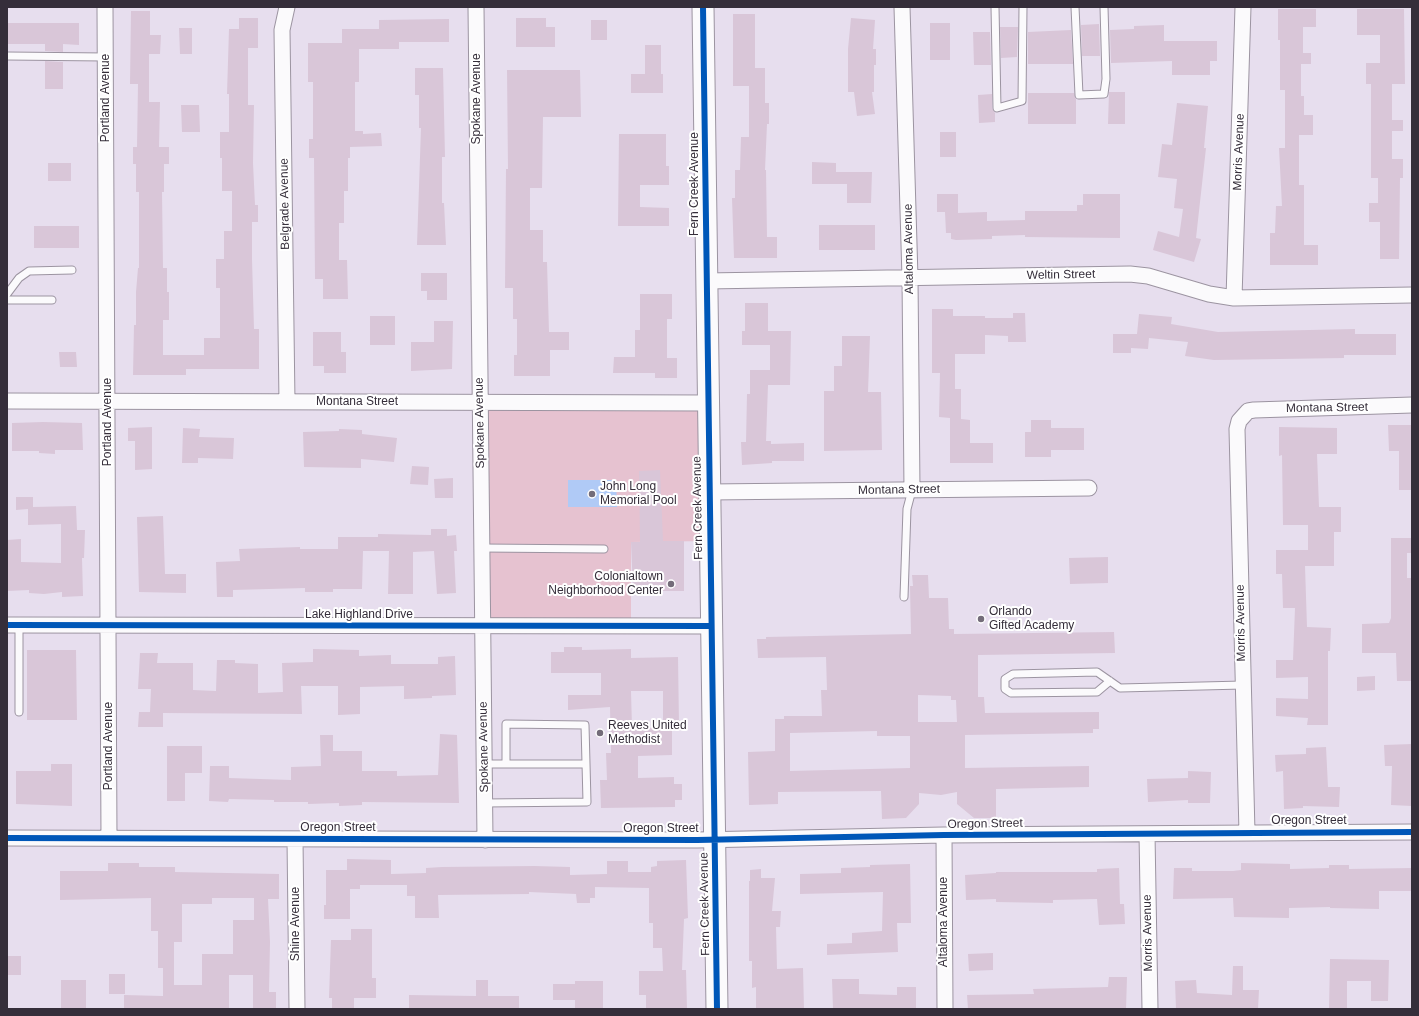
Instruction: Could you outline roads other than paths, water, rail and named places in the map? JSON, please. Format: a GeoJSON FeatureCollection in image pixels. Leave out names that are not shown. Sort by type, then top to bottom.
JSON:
{"type":"FeatureCollection","features":[{"type":"Feature","properties":{"kind":"street","name":"Portland Avenue"},"geometry":{"type":"LineString","coordinates":[[105,7],[109,838]]}},
{"type":"Feature","properties":{"kind":"street","name":"Belgrade Avenue"},"geometry":{"type":"LineString","coordinates":[[287,7],[282,30],[287,402]]}},
{"type":"Feature","properties":{"kind":"street","name":"Spokane Avenue"},"geometry":{"type":"LineString","coordinates":[[476,7],[485,840]]}},
{"type":"Feature","properties":{"kind":"street","name":"Fern Creek Avenue"},"geometry":{"type":"LineString","coordinates":[[703,7],[717,1009]]}},
{"type":"Feature","properties":{"kind":"street","name":"Altaloma Avenue"},"geometry":{"type":"LineString","coordinates":[[902,7],[910,278],[912,490]]}},
{"type":"Feature","properties":{"kind":"street","name":"Morris Avenue"},"geometry":{"type":"LineString","coordinates":[[1234,298],[1243,7]]}},
{"type":"Feature","properties":{"kind":"street","name":"Weltin Street"},"geometry":{"type":"LineString","coordinates":[[706,281],[1130,274],[1148,276],[1209,294],[1234,298],[1412,295]]}},
{"type":"Feature","properties":{"kind":"street","name":"Montana Street"},"geometry":{"type":"LineString","coordinates":[[7,401],[708,403]]}},
{"type":"Feature","properties":{"kind":"street","name":"Montana Street"},"geometry":{"type":"LineString","coordinates":[[1243,414],[1254,410],[1412,405]]}},
{"type":"Feature","properties":{"kind":"street","name":"Morris Avenue"},"geometry":{"type":"LineString","coordinates":[[1243,414],[1237,429],[1246,833]]}},
{"type":"Feature","properties":{"kind":"street","name":"Montana Street"},"geometry":{"type":"LineString","coordinates":[[709,492],[1089,488]]}},
{"type":"Feature","properties":{"kind":"street","name":"Lake Highland Drive"},"geometry":{"type":"LineString","coordinates":[[13,625],[711,626]]}},
{"type":"Feature","properties":{"kind":"street","name":"Oregon Street"},"geometry":{"type":"LineString","coordinates":[[7,838],[485,840],[1412,832]]}},
{"type":"Feature","properties":{"kind":"street","name":"Morris Avenue"},"geometry":{"type":"LineString","coordinates":[[1147,834],[1150,1009]]}},
{"type":"Feature","properties":{"kind":"street","name":"Altaloma Avenue"},"geometry":{"type":"LineString","coordinates":[[944,835],[945,1009]]}},
{"type":"Feature","properties":{"kind":"street","name":"Shine Avenue"},"geometry":{"type":"LineString","coordinates":[[295,839],[297,1009]]}},
{"type":"Feature","properties":{"kind":"lane"},"geometry":{"type":"LineString","coordinates":[[995,7],[997,108],[1022,101],[1023,7]]}},
{"type":"Feature","properties":{"kind":"lane"},"geometry":{"type":"LineString","coordinates":[[1075,7],[1079,95],[1104,94],[1106,79],[1104,7]]}},
{"type":"Feature","properties":{"kind":"lane"},"geometry":{"type":"LineString","coordinates":[[7,56],[105,57]]}},
{"type":"Feature","properties":{"kind":"lane"},"geometry":{"type":"LineString","coordinates":[[7,294],[19,278],[29,271],[72,270]]}},
{"type":"Feature","properties":{"kind":"lane"},"geometry":{"type":"LineString","coordinates":[[7,300],[52,300]]}},
{"type":"Feature","properties":{"kind":"lane"},"geometry":{"type":"LineString","coordinates":[[904,597],[907,509],[912,490]]}},
{"type":"Feature","properties":{"kind":"lane"},"geometry":{"type":"LineString","coordinates":[[482,548],[604,549]]}},
{"type":"Feature","properties":{"kind":"lane"},"geometry":{"type":"LineString","coordinates":[[13,625],[19,712]]}},
{"type":"Feature","properties":{"kind":"lane"},"geometry":{"type":"LineString","coordinates":[[1110,681],[1097,692],[1011,693],[1004,689],[1005,679],[1013,674],[1097,672],[1110,681],[1120,688],[1243,685]]}},
{"type":"Feature","properties":{"kind":"lane"},"geometry":{"type":"LineString","coordinates":[[484,803],[587,802],[585,725],[506,724],[506,764]]}},
{"type":"Feature","properties":{"kind":"lane"},"geometry":{"type":"LineString","coordinates":[[484,764],[586,764]]}},
{"type":"Feature","properties":{"kind":"water","name":"John Long Memorial Pool"},"geometry":{"type":"Polygon","coordinates":[[[568,480],[616,480],[617,507],[568,507],[568,480]]]}},
{"type":"Feature","properties":{"kind":"place","name":"John Long Memorial Pool"},"geometry":{"type":"Point","coordinates":[592,494]}},
{"type":"Feature","properties":{"kind":"place","name":"Colonialtown Neighborhood Center"},"geometry":{"type":"Point","coordinates":[671,584]}},
{"type":"Feature","properties":{"kind":"place","name":"Orlando Gifted Academy"},"geometry":{"type":"Point","coordinates":[981,619]}},
{"type":"Feature","properties":{"kind":"place","name":"Reeves United Methodist"},"geometry":{"type":"Point","coordinates":[600,733]}}]}
